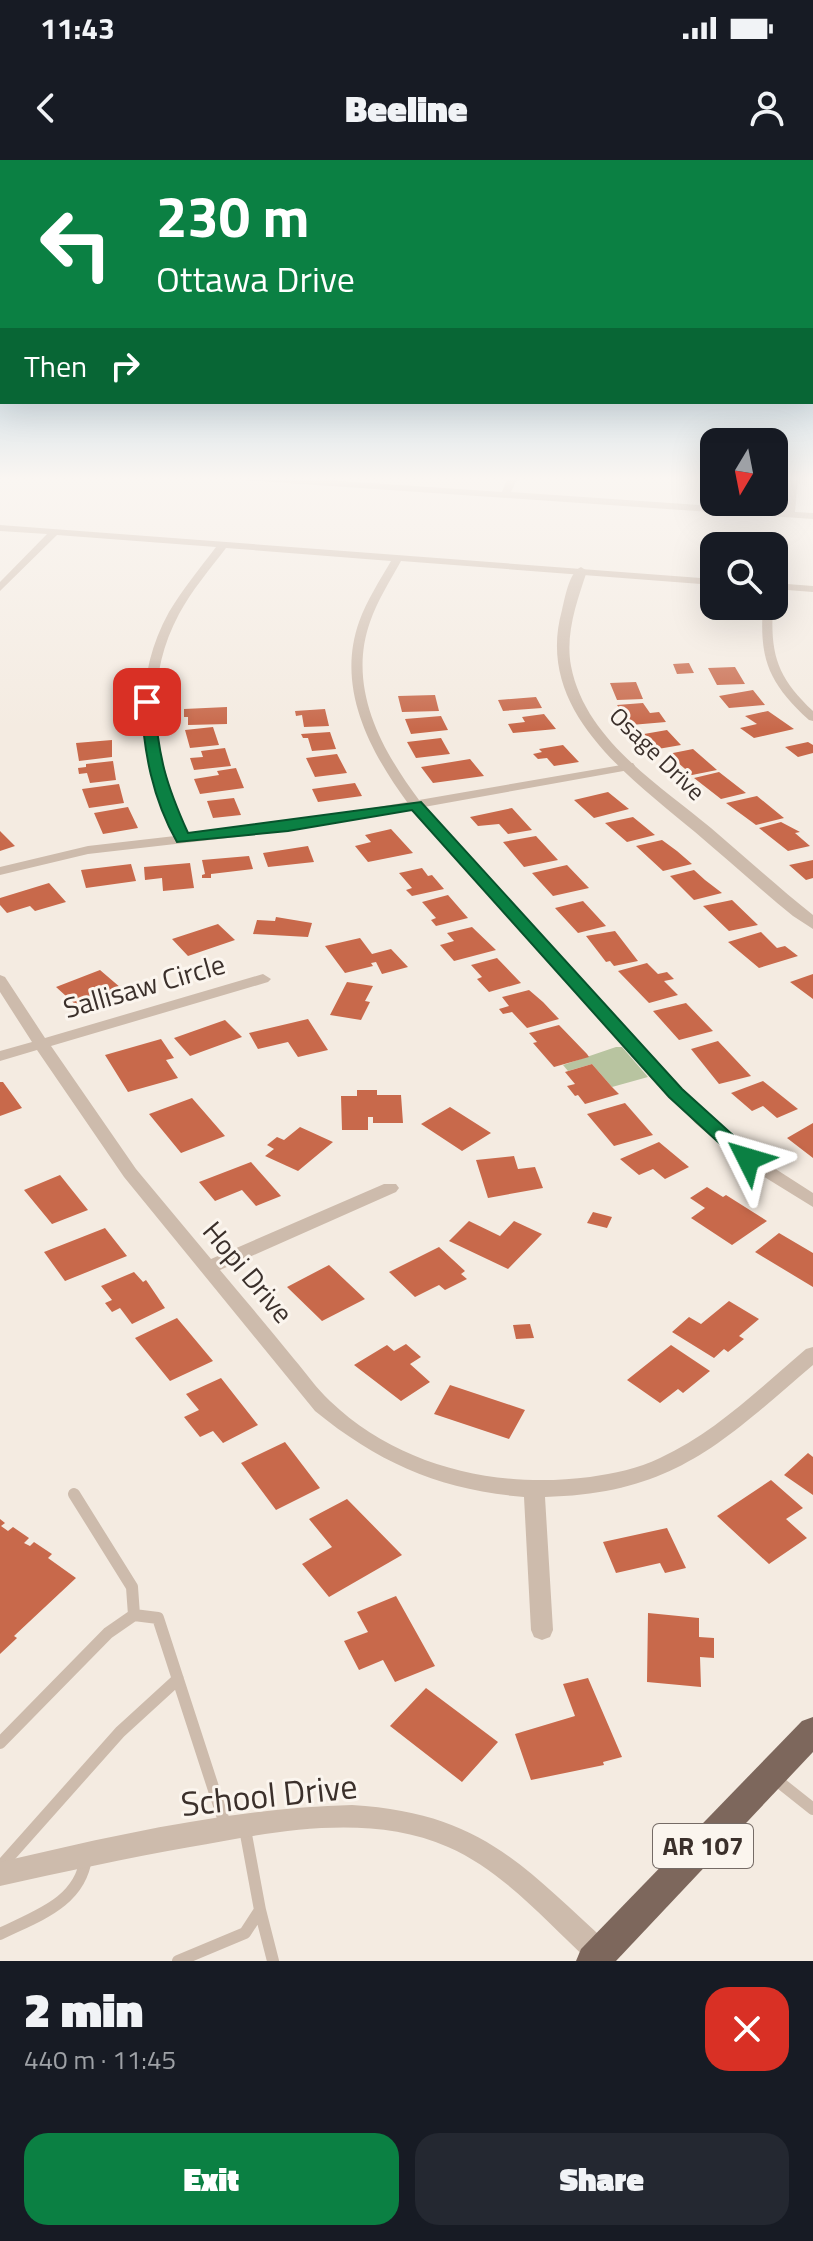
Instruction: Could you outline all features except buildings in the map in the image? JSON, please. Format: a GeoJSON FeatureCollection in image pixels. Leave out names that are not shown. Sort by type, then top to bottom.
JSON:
{"type":"FeatureCollection","features":[{"type":"Feature","properties":{"kind":"main road","name":"AR 107"},"geometry":{"type":"LineString","coordinates":[[600,1958],[813,1731]]}},
{"type":"Feature","properties":{"kind":"street"},"geometry":{"type":"LineString","coordinates":[[0,588],[26,561]]}},
{"type":"Feature","properties":{"kind":"street"},"geometry":{"type":"LineString","coordinates":[[183,838],[159,784],[152,756],[147,729],[150,679],[155,656],[173,615],[212,561]]}},
{"type":"Feature","properties":{"kind":"street"},"geometry":{"type":"LineString","coordinates":[[396,561],[361,633],[357,661],[363,712],[381,757],[415,805],[701,1119],[748,1159],[813,1201]]}},
{"type":"Feature","properties":{"kind":"street"},"geometry":{"type":"LineString","coordinates":[[441,561],[700,581]]}},
{"type":"Feature","properties":{"kind":"street","name":"Osage Drive"},"geometry":{"type":"LineString","coordinates":[[581,571],[562,640],[565,670],[590,722],[629,766],[813,924]]}},
{"type":"Feature","properties":{"kind":"street"},"geometry":{"type":"LineString","coordinates":[[788,587],[813,589]]}},
{"type":"Feature","properties":{"kind":"street"},"geometry":{"type":"LineString","coordinates":[[767,620],[767,657],[783,686],[813,717]]}},
{"type":"Feature","properties":{"kind":"street"},"geometry":{"type":"LineString","coordinates":[[0,871],[88,850],[288,827],[629,766]]}},
{"type":"Feature","properties":{"kind":"street","name":"Sallisaw Circle"},"geometry":{"type":"LineString","coordinates":[[0,1056],[263,979]]}},
{"type":"Feature","properties":{"kind":"street","name":"Hopi Drive"},"geometry":{"type":"LineString","coordinates":[[0,980],[40,1044],[130,1173],[322,1406],[350,1431],[384,1452],[430,1472],[492,1488],[534,1491],[582,1487],[629,1478],[666,1466],[720,1431],[813,1354]]}},
{"type":"Feature","properties":{"kind":"street"},"geometry":{"type":"LineString","coordinates":[[208,1268],[390,1188]]}},
{"type":"Feature","properties":{"kind":"street"},"geometry":{"type":"LineString","coordinates":[[534,1491],[542,1630]]}},
{"type":"Feature","properties":{"kind":"street","name":"School Drive"},"geometry":{"type":"LineString","coordinates":[[0,1874],[86,1854],[236,1827],[343,1817],[408,1821],[455,1837],[494,1860],[600,1958]]}},
{"type":"Feature","properties":{"kind":"lane"},"geometry":{"type":"LineString","coordinates":[[74,1494],[132,1587],[134,1615]]}},
{"type":"Feature","properties":{"kind":"lane"},"geometry":{"type":"LineString","coordinates":[[0,1743],[108,1633],[134,1615],[158,1618],[178,1679],[236,1827],[273,1961]]}},
{"type":"Feature","properties":{"kind":"lane"},"geometry":{"type":"LineString","coordinates":[[0,1867],[120,1732],[178,1679]]}},
{"type":"Feature","properties":{"kind":"lane"},"geometry":{"type":"LineString","coordinates":[[770,1775],[813,1809]]}},
{"type":"Feature","properties":{"kind":"lane"},"geometry":{"type":"LineString","coordinates":[[0,1934],[76,1891],[86,1871],[86,1854]]}},
{"type":"Feature","properties":{"kind":"lane"},"geometry":{"type":"LineString","coordinates":[[178,1961],[245,1933],[260,1910]]}},
{"type":"Feature","properties":{"kind":"green space"},"geometry":{"type":"Polygon","coordinates":[[[622,1047],[648,1077],[612,1087],[592,1064],[568,1071],[563,1065],[622,1047]]]}},
{"type":"Feature","properties":{"kind":"route"},"geometry":{"type":"LineString","coordinates":[[147,702],[147,729],[159,784],[183,838],[288,827],[415,805],[676,1093],[748,1159]]}}]}
